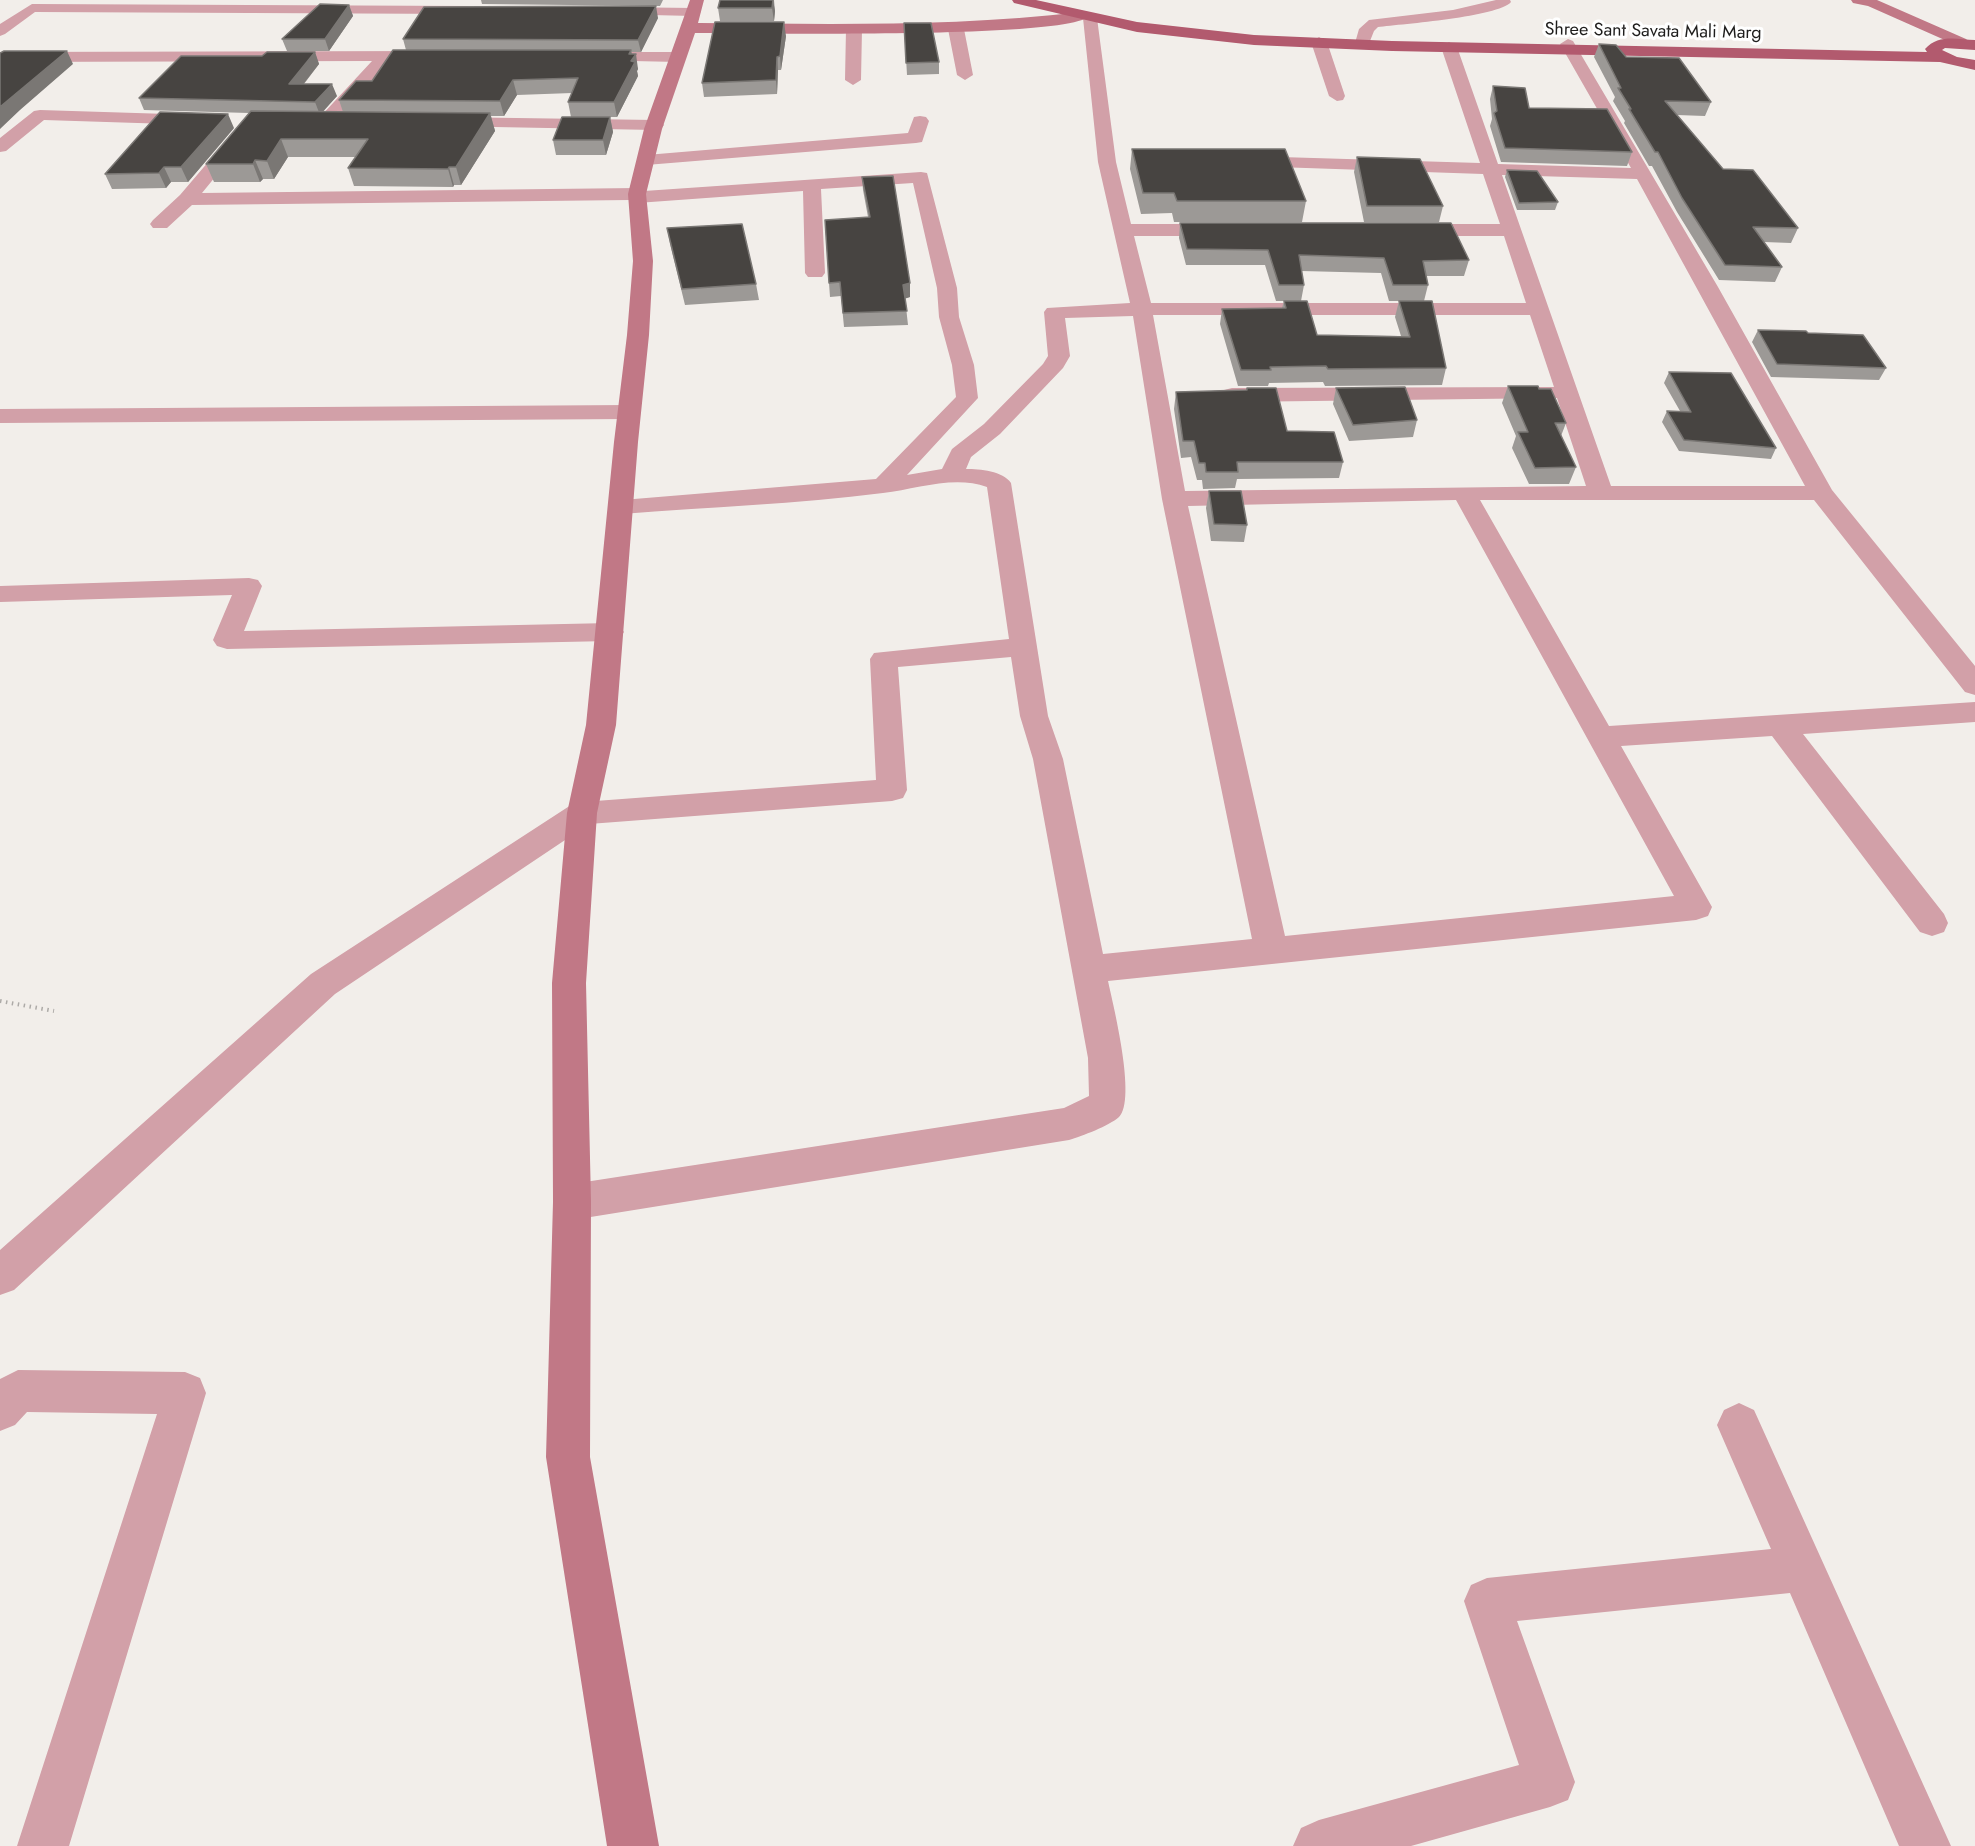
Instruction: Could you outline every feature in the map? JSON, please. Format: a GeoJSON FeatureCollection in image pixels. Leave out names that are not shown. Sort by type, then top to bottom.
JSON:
{"type":"FeatureCollection","features":[{"type":"Feature","properties":{"kind":"main road","name":"Shree Sant Savata Mali Marg"},"geometry":{"type":"LineString","coordinates":[[1019,0],[1086,17],[1209,36],[1449,47],[1570,46]]}},
{"type":"Feature","properties":{"kind":"main road","name":"Shree Sant Savata Mali Marg"},"geometry":{"type":"LineString","coordinates":[[1363,43],[1389,41],[1937,51],[1975,65]]}},
{"type":"Feature","properties":{"kind":"main road","name":"Shree Sant Savata Mali Marg"},"geometry":{"type":"LineString","coordinates":[[1937,51],[1942,43],[1968,44]]}},
{"type":"Feature","properties":{"kind":"street"},"geometry":{"type":"LineString","coordinates":[[1363,43],[1367,29],[1374,23],[1452,14],[1497,5],[1504,2],[1503,0]]}},
{"type":"Feature","properties":{"kind":"street"},"geometry":{"type":"LineString","coordinates":[[1857,0],[1872,3],[1968,44]]}},
{"type":"Feature","properties":{"kind":"street"},"geometry":{"type":"LineString","coordinates":[[1857,0],[1860,6],[1937,51]]}},
{"type":"Feature","properties":{"kind":"street"},"geometry":{"type":"LineString","coordinates":[[0,31],[38,4],[398,5],[485,10]]}},
{"type":"Feature","properties":{"kind":"street"},"geometry":{"type":"LineString","coordinates":[[382,23],[398,5]]}},
{"type":"Feature","properties":{"kind":"street"},"geometry":{"type":"LineString","coordinates":[[600,11],[689,24],[854,29],[956,29],[1086,17],[1116,162],[1123,230],[1142,309],[1168,396],[1174,499],[1271,950]]}},
{"type":"Feature","properties":{"kind":"street"},"geometry":{"type":"LineString","coordinates":[[572,57],[689,24]]}},
{"type":"Feature","properties":{"kind":"street"},"geometry":{"type":"LineString","coordinates":[[633,1846],[568,1457],[572,1202],[569,983],[582,813],[601,725],[638,335],[643,261],[637,195],[655,125],[689,24]]}},
{"type":"Feature","properties":{"kind":"street"},"geometry":{"type":"LineString","coordinates":[[853,80],[854,29]]}},
{"type":"Feature","properties":{"kind":"street"},"geometry":{"type":"LineString","coordinates":[[956,29],[965,75]]}},
{"type":"Feature","properties":{"kind":"street"},"geometry":{"type":"LineString","coordinates":[[354,56],[368,39]]}},
{"type":"Feature","properties":{"kind":"street"},"geometry":{"type":"LineString","coordinates":[[1319,42],[1337,96]]}},
{"type":"Feature","properties":{"kind":"street"},"geometry":{"type":"LineString","coordinates":[[1570,46],[1604,110],[1644,174],[1821,494],[1975,685]]}},
{"type":"Feature","properties":{"kind":"street"},"geometry":{"type":"LineString","coordinates":[[1449,47],[1601,493]]}},
{"type":"Feature","properties":{"kind":"street"},"geometry":{"type":"LineString","coordinates":[[326,121],[385,56]]}},
{"type":"Feature","properties":{"kind":"street"},"geometry":{"type":"LineString","coordinates":[[0,57],[454,56]]}},
{"type":"Feature","properties":{"kind":"street"},"geometry":{"type":"LineString","coordinates":[[0,147],[40,115]]}},
{"type":"Feature","properties":{"kind":"street"},"geometry":{"type":"LineString","coordinates":[[10,116],[219,120]]}},
{"type":"Feature","properties":{"kind":"street"},"geometry":{"type":"LineString","coordinates":[[160,224],[187,199],[252,121]]}},
{"type":"Feature","properties":{"kind":"street"},"geometry":{"type":"LineString","coordinates":[[305,121],[349,121]]}},
{"type":"Feature","properties":{"kind":"street"},"geometry":{"type":"LineString","coordinates":[[431,122],[655,125]]}},
{"type":"Feature","properties":{"kind":"street"},"geometry":{"type":"LineString","coordinates":[[646,160],[916,138],[920,122]]}},
{"type":"Feature","properties":{"kind":"street"},"geometry":{"type":"LineString","coordinates":[[1231,161],[1644,174]]}},
{"type":"Feature","properties":{"kind":"street"},"geometry":{"type":"LineString","coordinates":[[187,199],[637,195],[921,177],[946,288],[949,317],[963,364],[967,398],[883,486]]}},
{"type":"Feature","properties":{"kind":"street"},"geometry":{"type":"LineString","coordinates":[[813,185],[814,273]]}},
{"type":"Feature","properties":{"kind":"street"},"geometry":{"type":"LineString","coordinates":[[1123,230],[1240,230]]}},
{"type":"Feature","properties":{"kind":"street"},"geometry":{"type":"LineString","coordinates":[[1393,230],[1511,230]]}},
{"type":"Feature","properties":{"kind":"street"},"geometry":{"type":"LineString","coordinates":[[951,477],[960,454],[992,429],[1052,368],[1059,356],[1054,312],[1142,309],[1538,309]]}},
{"type":"Feature","properties":{"kind":"street"},"geometry":{"type":"LineString","coordinates":[[1215,396],[1567,393]]}},
{"type":"Feature","properties":{"kind":"street"},"geometry":{"type":"LineString","coordinates":[[0,416],[630,412]]}},
{"type":"Feature","properties":{"kind":"street"},"geometry":{"type":"LineString","coordinates":[[572,1202],[1069,1124],[1107,1105],[1106,1058],[1048,759],[1034,716],[999,483],[983,475],[951,477],[883,486],[622,507]]}},
{"type":"Feature","properties":{"kind":"street"},"geometry":{"type":"LineString","coordinates":[[1174,499],[1464,493],[1821,494]]}},
{"type":"Feature","properties":{"kind":"street"},"geometry":{"type":"LineString","coordinates":[[1089,969],[1696,908],[1464,493]]}},
{"type":"Feature","properties":{"kind":"street"},"geometry":{"type":"LineString","coordinates":[[0,594],[249,586],[226,640],[610,632]]}},
{"type":"Feature","properties":{"kind":"street"},"geometry":{"type":"LineString","coordinates":[[0,1276],[323,984],[582,813],[892,790],[884,659],[1022,647]]}},
{"type":"Feature","properties":{"kind":"street"},"geometry":{"type":"LineString","coordinates":[[1601,737],[1975,712]]}},
{"type":"Feature","properties":{"kind":"street"},"geometry":{"type":"LineString","coordinates":[[1780,725],[1932,922]]}},
{"type":"Feature","properties":{"kind":"street"},"geometry":{"type":"LineString","coordinates":[[0,1410],[18,1391],[185,1393],[43,1846]]}},
{"type":"Feature","properties":{"kind":"street"},"geometry":{"type":"LineString","coordinates":[[1739,1425],[1925,1846]]}},
{"type":"Feature","properties":{"kind":"street"},"geometry":{"type":"LineString","coordinates":[[1319,1846],[1408,1834],[1550,1782],[1487,1601],[1803,1569]]}},
{"type":"Feature","properties":{"kind":"path"},"geometry":{"type":"LineString","coordinates":[[0,1000],[54,1011]]}},
{"type":"Feature","properties":{"kind":"building"},"geometry":{"type":"Polygon","coordinates":[[[720,0],[773,0],[772,8],[718,8],[720,0]]]}},
{"type":"Feature","properties":{"kind":"building"},"geometry":{"type":"Polygon","coordinates":[[[320,4],[349,5],[325,39],[282,39],[320,4]]]}},
{"type":"Feature","properties":{"kind":"building"},"geometry":{"type":"Polygon","coordinates":[[[656,6],[638,40],[403,39],[424,7],[656,6]]]}},
{"type":"Feature","properties":{"kind":"building"},"geometry":{"type":"Polygon","coordinates":[[[715,22],[784,22],[780,56],[777,57],[776,80],[702,83],[715,22]]]}},
{"type":"Feature","properties":{"kind":"building"},"geometry":{"type":"Polygon","coordinates":[[[904,23],[931,23],[939,62],[906,63],[904,23]]]}},
{"type":"Feature","properties":{"kind":"building"},"geometry":{"type":"Polygon","coordinates":[[[1599,44],[1616,45],[1626,57],[1679,58],[1711,102],[1665,101],[1723,169],[1753,170],[1798,228],[1753,227],[1782,267],[1725,265],[1682,198],[1658,152],[1655,152],[1629,109],[1631,109],[1618,88],[1621,88],[1599,44]]]}},
{"type":"Feature","properties":{"kind":"building"},"geometry":{"type":"Polygon","coordinates":[[[393,50],[631,50],[629,54],[636,54],[631,61],[635,62],[614,102],[568,102],[578,78],[513,80],[500,101],[339,100],[356,81],[372,81],[393,50]]]}},
{"type":"Feature","properties":{"kind":"building"},"geometry":{"type":"Polygon","coordinates":[[[4,51],[67,51],[0,107],[0,53],[4,51]]]}},
{"type":"Feature","properties":{"kind":"building"},"geometry":{"type":"Polygon","coordinates":[[[267,52],[315,52],[289,84],[332,84],[315,102],[139,98],[181,56],[262,56],[267,52]]]}},
{"type":"Feature","properties":{"kind":"building"},"geometry":{"type":"Polygon","coordinates":[[[1493,86],[1525,88],[1529,108],[1607,109],[1632,152],[1505,148],[1494,113],[1497,111],[1493,86]]]}},
{"type":"Feature","properties":{"kind":"building"},"geometry":{"type":"Polygon","coordinates":[[[251,111],[490,113],[456,167],[448,169],[348,168],[368,139],[281,139],[267,161],[255,160],[253,164],[206,164],[251,111]]]}},
{"type":"Feature","properties":{"kind":"building"},"geometry":{"type":"Polygon","coordinates":[[[160,112],[228,114],[181,167],[164,167],[159,173],[105,174],[160,112]]]}},
{"type":"Feature","properties":{"kind":"building"},"geometry":{"type":"Polygon","coordinates":[[[562,117],[610,117],[603,140],[553,140],[562,117]]]}},
{"type":"Feature","properties":{"kind":"building"},"geometry":{"type":"Polygon","coordinates":[[[1132,149],[1285,149],[1306,201],[1177,201],[1174,193],[1143,193],[1132,149]]]}},
{"type":"Feature","properties":{"kind":"building"},"geometry":{"type":"Polygon","coordinates":[[[1357,157],[1420,159],[1443,206],[1367,206],[1357,157]]]}},
{"type":"Feature","properties":{"kind":"building"},"geometry":{"type":"Polygon","coordinates":[[[1507,170],[1537,171],[1558,202],[1519,203],[1507,170]]]}},
{"type":"Feature","properties":{"kind":"building"},"geometry":{"type":"Polygon","coordinates":[[[893,176],[910,283],[903,285],[907,311],[843,313],[840,282],[829,283],[825,220],[870,217],[862,177],[893,176]]]}},
{"type":"Feature","properties":{"kind":"building"},"geometry":{"type":"Polygon","coordinates":[[[1180,223],[1451,223],[1469,260],[1423,261],[1428,285],[1393,285],[1384,258],[1299,255],[1304,285],[1279,285],[1268,250],[1187,249],[1180,223]]]}},
{"type":"Feature","properties":{"kind":"building"},"geometry":{"type":"Polygon","coordinates":[[[742,224],[756,284],[682,289],[667,228],[742,224]]]}},
{"type":"Feature","properties":{"kind":"building"},"geometry":{"type":"Polygon","coordinates":[[[1284,301],[1307,301],[1317,335],[1410,337],[1399,301],[1432,301],[1446,368],[1328,369],[1326,366],[1241,370],[1222,309],[1286,308],[1284,301]]]}},
{"type":"Feature","properties":{"kind":"building"},"geometry":{"type":"Polygon","coordinates":[[[1758,330],[1863,335],[1886,368],[1777,364],[1758,330]]]}},
{"type":"Feature","properties":{"kind":"building"},"geometry":{"type":"Polygon","coordinates":[[[1669,372],[1731,373],[1776,448],[1684,440],[1667,411],[1691,412],[1669,372]]]}},
{"type":"Feature","properties":{"kind":"building"},"geometry":{"type":"Polygon","coordinates":[[[1508,386],[1538,386],[1539,389],[1551,389],[1566,423],[1555,423],[1576,467],[1535,468],[1518,432],[1528,432],[1508,386]]]}},
{"type":"Feature","properties":{"kind":"building"},"geometry":{"type":"Polygon","coordinates":[[[1405,387],[1417,420],[1353,425],[1336,388],[1405,387]]]}},
{"type":"Feature","properties":{"kind":"building"},"geometry":{"type":"Polygon","coordinates":[[[1247,388],[1276,388],[1287,431],[1334,432],[1343,462],[1237,462],[1238,472],[1206,472],[1205,463],[1199,463],[1194,441],[1183,441],[1176,392],[1247,390],[1247,388]]]}},
{"type":"Feature","properties":{"kind":"building"},"geometry":{"type":"Polygon","coordinates":[[[1209,491],[1241,491],[1247,525],[1214,524],[1209,491]]]}}]}
